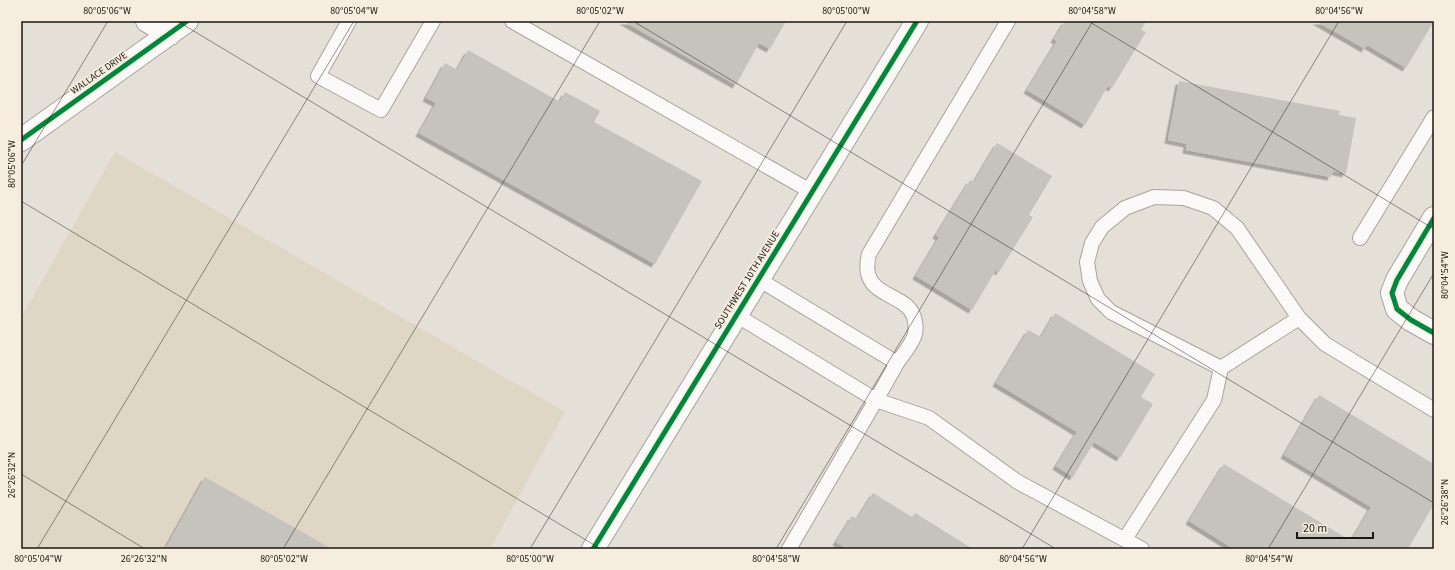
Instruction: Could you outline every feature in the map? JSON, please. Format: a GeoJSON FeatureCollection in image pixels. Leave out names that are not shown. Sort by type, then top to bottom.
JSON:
{"type":"FeatureCollection","features":[{"type":"Feature","properties":{"kind":"street"},"geometry":{"type":"LineString","coordinates":[[147,21],[170,34]]}},
{"type":"Feature","properties":{"kind":"street","name":"WALLACE DRIVE"},"geometry":{"type":"LineString","coordinates":[[21,140],[187,21]]}},
{"type":"Feature","properties":{"kind":"street","name":"SOUTHWEST 10TH AVENUE"},"geometry":{"type":"LineString","coordinates":[[593,549],[916,21]]}},
{"type":"Feature","properties":{"kind":"street"},"geometry":{"type":"LineString","coordinates":[[1434,218],[1397,280],[1392,293],[1397,309],[1411,320],[1434,333]]}},
{"type":"Feature","properties":{"kind":"lane"},"geometry":{"type":"LineString","coordinates":[[349,21],[318,76],[381,110],[432,21]]}},
{"type":"Feature","properties":{"kind":"lane"},"geometry":{"type":"LineString","coordinates":[[512,21],[812,192]]}},
{"type":"Feature","properties":{"kind":"lane"},"geometry":{"type":"LineString","coordinates":[[789,549],[915,336],[915,319],[911,311],[905,304],[875,287],[870,280],[867,267],[868,254],[1008,21]]}},
{"type":"Feature","properties":{"kind":"lane"},"geometry":{"type":"LineString","coordinates":[[1360,238],[1434,116]]}},
{"type":"Feature","properties":{"kind":"lane"},"geometry":{"type":"LineString","coordinates":[[1221,368],[1111,312],[1098,298],[1090,281],[1088,268],[1092,243],[1102,227],[1125,208],[1154,197],[1184,198],[1213,208],[1237,228],[1299,318],[1325,344],[1434,410]]}},
{"type":"Feature","properties":{"kind":"lane"},"geometry":{"type":"LineString","coordinates":[[758,279],[898,363]]}},
{"type":"Feature","properties":{"kind":"lane"},"geometry":{"type":"LineString","coordinates":[[736,315],[876,400],[929,418],[1018,482],[1142,549]]}},
{"type":"Feature","properties":{"kind":"lane"},"geometry":{"type":"LineString","coordinates":[[1125,539],[1214,400],[1221,368],[1299,318]]}},
{"type":"Feature","properties":{"kind":"shaded area"},"geometry":{"type":"Polygon","coordinates":[[[115,152],[565,412],[490,549],[21,549],[21,318],[115,152]]]}},
{"type":"Feature","properties":{"kind":"building"},"geometry":{"type":"Polygon","coordinates":[[[623,21],[786,21],[770,49],[759,43],[736,85],[623,21]]]}},
{"type":"Feature","properties":{"kind":"building"},"geometry":{"type":"Polygon","coordinates":[[[1065,21],[1146,21],[1141,30],[1146,32],[1112,88],[1108,86],[1085,125],[1027,90],[1057,41],[1054,39],[1065,21]]]}},
{"type":"Feature","properties":{"kind":"building"},"geometry":{"type":"Polygon","coordinates":[[[1316,21],[1434,21],[1406,68],[1367,45],[1365,49],[1316,21]]]}},
{"type":"Feature","properties":{"kind":"building"},"geometry":{"type":"Polygon","coordinates":[[[468,50],[560,102],[565,92],[600,111],[594,122],[702,181],[655,264],[419,133],[436,103],[426,98],[445,63],[457,70],[468,50]]]}},
{"type":"Feature","properties":{"kind":"building"},"geometry":{"type":"Polygon","coordinates":[[[1179,81],[1340,111],[1339,115],[1356,118],[1346,174],[1333,171],[1331,177],[1186,150],[1187,144],[1168,140],[1179,81]]]}},
{"type":"Feature","properties":{"kind":"building"},"geometry":{"type":"Polygon","coordinates":[[[997,143],[1052,176],[1029,215],[1033,217],[999,272],[996,270],[972,310],[916,276],[939,237],[936,235],[970,180],[974,182],[997,143]]]}},
{"type":"Feature","properties":{"kind":"building"},"geometry":{"type":"Polygon","coordinates":[[[1055,313],[1155,374],[1141,397],[1153,404],[1120,458],[1094,442],[1073,477],[1056,466],[1077,432],[996,383],[1028,330],[1041,337],[1055,313]]]}},
{"type":"Feature","properties":{"kind":"building"},"geometry":{"type":"Polygon","coordinates":[[[1319,395],[1434,464],[1434,504],[1408,549],[1234,549],[1189,521],[1224,464],[1351,541],[1371,507],[1284,455],[1319,395]]]}},
{"type":"Feature","properties":{"kind":"building"},"geometry":{"type":"Polygon","coordinates":[[[205,477],[332,549],[165,549],[205,477]]]}},
{"type":"Feature","properties":{"kind":"building"},"geometry":{"type":"Polygon","coordinates":[[[873,493],[912,517],[915,513],[973,549],[847,549],[836,542],[852,516],[857,519],[873,493]]]}},
{"type":"Feature","properties":{"kind":"cycle path"},"geometry":{"type":"LineString","coordinates":[[21,140],[187,21]]}},
{"type":"Feature","properties":{"kind":"cycle path"},"geometry":{"type":"LineString","coordinates":[[593,549],[917,21]]}},
{"type":"Feature","properties":{"kind":"cycle path"},"geometry":{"type":"LineString","coordinates":[[1434,218],[1397,280],[1392,293],[1397,309],[1411,320],[1434,333]]}}]}
